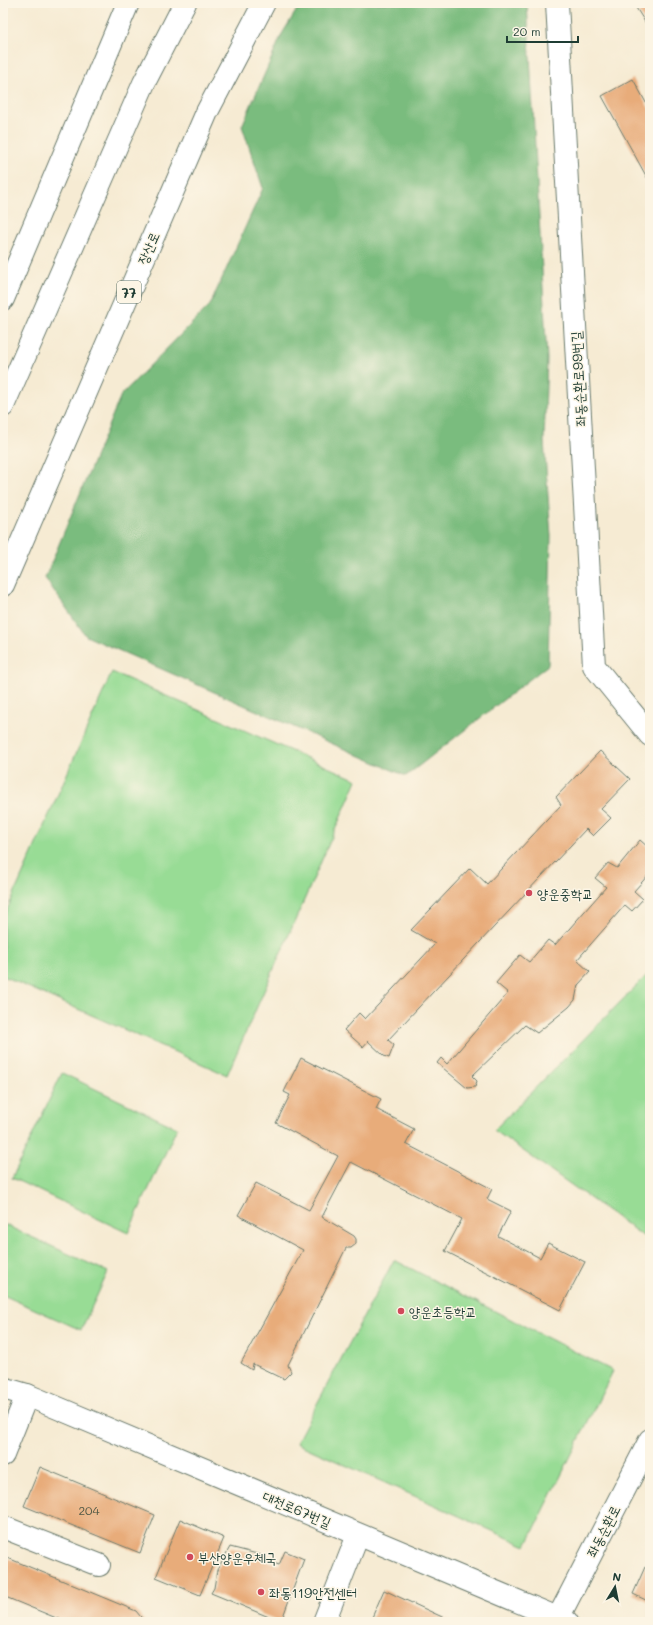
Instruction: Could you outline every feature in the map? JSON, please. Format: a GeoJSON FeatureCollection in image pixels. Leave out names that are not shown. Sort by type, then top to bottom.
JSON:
{"type":"FeatureCollection","features":[{"type":"Feature","properties":{"kind":"main road"},"geometry":{"type":"LineString","coordinates":[[3,299],[128,3]]}},
{"type":"Feature","properties":{"kind":"main road"},"geometry":{"type":"LineString","coordinates":[[3,406],[144,82],[185,3]]}},
{"type":"Feature","properties":{"kind":"main road","name":"장산로"},"geometry":{"type":"LineString","coordinates":[[3,585],[52,467],[207,112],[264,3]]}},
{"type":"Feature","properties":{"kind":"main road","name":"좌동순환로99번길"},"geometry":{"type":"LineString","coordinates":[[557,3],[594,666],[650,735]]}},
{"type":"Feature","properties":{"kind":"main road","name":"대천로67번길"},"geometry":{"type":"LineString","coordinates":[[3,1388],[27,1395],[560,1621]]}},
{"type":"Feature","properties":{"kind":"main road"},"geometry":{"type":"LineString","coordinates":[[3,1455],[27,1395]]}},
{"type":"Feature","properties":{"kind":"main road","name":"좌동순환로"},"geometry":{"type":"LineString","coordinates":[[560,1621],[650,1440]]}},
{"type":"Feature","properties":{"kind":"main road"},"geometry":{"type":"LineString","coordinates":[[3,1527],[99,1565]]}},
{"type":"Feature","properties":{"kind":"main road"},"geometry":{"type":"LineString","coordinates":[[324,1622],[358,1535]]}},
{"type":"Feature","properties":{"kind":"green space"},"geometry":{"type":"Polygon","coordinates":[[[301,3],[527,3],[547,359],[544,441],[551,536],[548,665],[406,776],[86,636],[45,578],[121,395],[210,305],[263,188],[242,126],[282,34],[301,3]]]}},
{"type":"Feature","properties":{"kind":"green space"},"geometry":{"type":"Polygon","coordinates":[[[112,672],[357,780],[227,1075],[3,976],[3,919],[112,672]]]}},
{"type":"Feature","properties":{"kind":"green space"},"geometry":{"type":"Polygon","coordinates":[[[650,972],[650,1241],[494,1130],[650,972]]]}},
{"type":"Feature","properties":{"kind":"green space"},"geometry":{"type":"Polygon","coordinates":[[[62,1073],[177,1128],[128,1233],[12,1178],[62,1073]]]}},
{"type":"Feature","properties":{"kind":"green space"},"geometry":{"type":"Polygon","coordinates":[[[3,1224],[108,1272],[81,1330],[3,1295],[3,1224]]]}},
{"type":"Feature","properties":{"kind":"green space"},"geometry":{"type":"Polygon","coordinates":[[[394,1260],[613,1371],[526,1546],[296,1443],[394,1260]]]}},
{"type":"Feature","properties":{"kind":"building"},"geometry":{"type":"Polygon","coordinates":[[[633,3],[650,3],[650,30],[633,3]]]}},
{"type":"Feature","properties":{"kind":"building"},"geometry":{"type":"Polygon","coordinates":[[[633,79],[650,110],[650,183],[602,96],[633,79]]]}},
{"type":"Feature","properties":{"kind":"building"},"geometry":{"type":"Polygon","coordinates":[[[600,751],[630,779],[601,809],[611,818],[593,836],[586,829],[388,1040],[394,1045],[389,1058],[384,1056],[368,1041],[363,1047],[344,1030],[359,1013],[365,1019],[435,944],[411,930],[470,868],[487,884],[561,805],[556,797],[600,751]]]}},
{"type":"Feature","properties":{"kind":"building"},"geometry":{"type":"Polygon","coordinates":[[[640,840],[650,849],[650,873],[634,891],[643,899],[632,911],[625,905],[577,960],[590,972],[578,985],[575,1000],[569,1007],[537,1033],[525,1025],[472,1076],[477,1081],[475,1087],[467,1088],[437,1063],[441,1058],[447,1064],[508,993],[496,983],[520,955],[529,962],[548,940],[555,945],[606,887],[595,878],[608,863],[617,868],[640,840]]]}},
{"type":"Feature","properties":{"kind":"building"},"geometry":{"type":"Polygon","coordinates":[[[301,1058],[381,1099],[376,1109],[414,1129],[406,1144],[492,1189],[487,1199],[511,1211],[498,1236],[540,1258],[548,1243],[585,1262],[560,1310],[445,1251],[462,1219],[351,1162],[322,1217],[354,1236],[356,1239],[356,1244],[351,1248],[346,1248],[288,1365],[291,1372],[284,1379],[253,1364],[252,1370],[241,1363],[303,1250],[238,1215],[256,1183],[309,1210],[338,1156],[276,1123],[290,1095],[284,1092],[301,1058]]]}},
{"type":"Feature","properties":{"kind":"building"},"geometry":{"type":"Polygon","coordinates":[[[40,1467],[155,1515],[140,1553],[24,1506],[40,1467]]]}},
{"type":"Feature","properties":{"kind":"building","name":"부산양운우체국"},"geometry":{"type":"Polygon","coordinates":[[[180,1519],[224,1538],[200,1595],[156,1577],[180,1519]]]}},
{"type":"Feature","properties":{"kind":"building"},"geometry":{"type":"Polygon","coordinates":[[[230,1547],[261,1555],[268,1561],[279,1565],[285,1551],[304,1559],[281,1622],[211,1593],[214,1588],[217,1570],[230,1547]]]}},
{"type":"Feature","properties":{"kind":"building"},"geometry":{"type":"Polygon","coordinates":[[[3,1556],[136,1611],[145,1622],[66,1622],[3,1596],[3,1556]]]}},
{"type":"Feature","properties":{"kind":"building"},"geometry":{"type":"Polygon","coordinates":[[[645,1567],[650,1569],[650,1602],[633,1594],[645,1567]]]}},
{"type":"Feature","properties":{"kind":"building"},"geometry":{"type":"Polygon","coordinates":[[[384,1590],[453,1622],[370,1622],[384,1590]]]}},
{"type":"Feature","properties":{"kind":"place","name":"양운중학교"},"geometry":{"type":"Point","coordinates":[529,893]}},
{"type":"Feature","properties":{"kind":"place","name":"양운초등학교"},"geometry":{"type":"Point","coordinates":[401,1311]}},
{"type":"Feature","properties":{"kind":"place","name":"부산양운우체국"},"geometry":{"type":"Point","coordinates":[190,1557]}},
{"type":"Feature","properties":{"kind":"place","name":"좌동119안전센터"},"geometry":{"type":"Point","coordinates":[261,1592]}}]}
